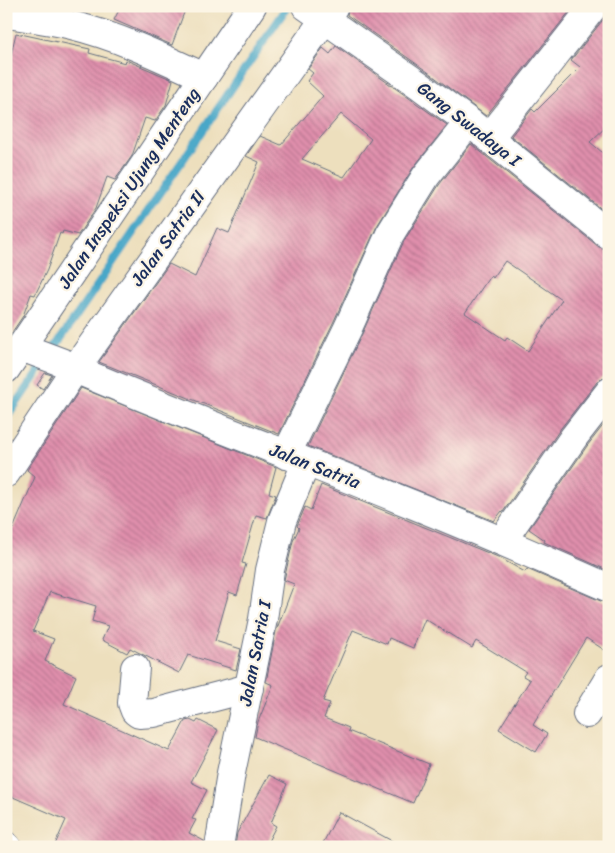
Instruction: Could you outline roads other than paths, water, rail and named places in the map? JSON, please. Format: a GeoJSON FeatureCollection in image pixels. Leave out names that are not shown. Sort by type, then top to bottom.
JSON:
{"type":"FeatureCollection","features":[{"type":"Feature","properties":{"kind":"street","name":"Jalan Inspeksi Ujung Menteng"},"geometry":{"type":"LineString","coordinates":[[16,354],[252,6]]}},
{"type":"Feature","properties":{"kind":"street","name":"Jalan Satria I"},"geometry":{"type":"LineString","coordinates":[[219,847],[231,773],[263,619],[270,570],[296,459],[352,319],[390,234],[426,176],[479,130],[594,6]]}},
{"type":"Feature","properties":{"kind":"street","name":"Gang Swadaya I"},"geometry":{"type":"LineString","coordinates":[[318,10],[479,130],[609,235]]}},
{"type":"Feature","properties":{"kind":"street","name":"Jalan Satria II"},"geometry":{"type":"LineString","coordinates":[[6,473],[72,367],[318,10]]}},
{"type":"Feature","properties":{"kind":"street"},"geometry":{"type":"LineString","coordinates":[[6,14],[71,25],[154,54],[204,76]]}},
{"type":"Feature","properties":{"kind":"street","name":"Jalan Satria"},"geometry":{"type":"LineString","coordinates":[[16,354],[72,367],[153,403],[398,498],[609,588]]}},
{"type":"Feature","properties":{"kind":"street"},"geometry":{"type":"LineString","coordinates":[[502,541],[564,451],[609,392]]}},
{"type":"Feature","properties":{"kind":"street"},"geometry":{"type":"LineString","coordinates":[[135,668],[132,703],[135,711],[139,714],[154,714],[249,688]]}},
{"type":"Feature","properties":{"kind":"street"},"geometry":{"type":"LineString","coordinates":[[587,714],[609,678]]}},
{"type":"Feature","properties":{"kind":"waterway"},"geometry":{"type":"LineString","coordinates":[[6,419],[288,6]]}}]}
